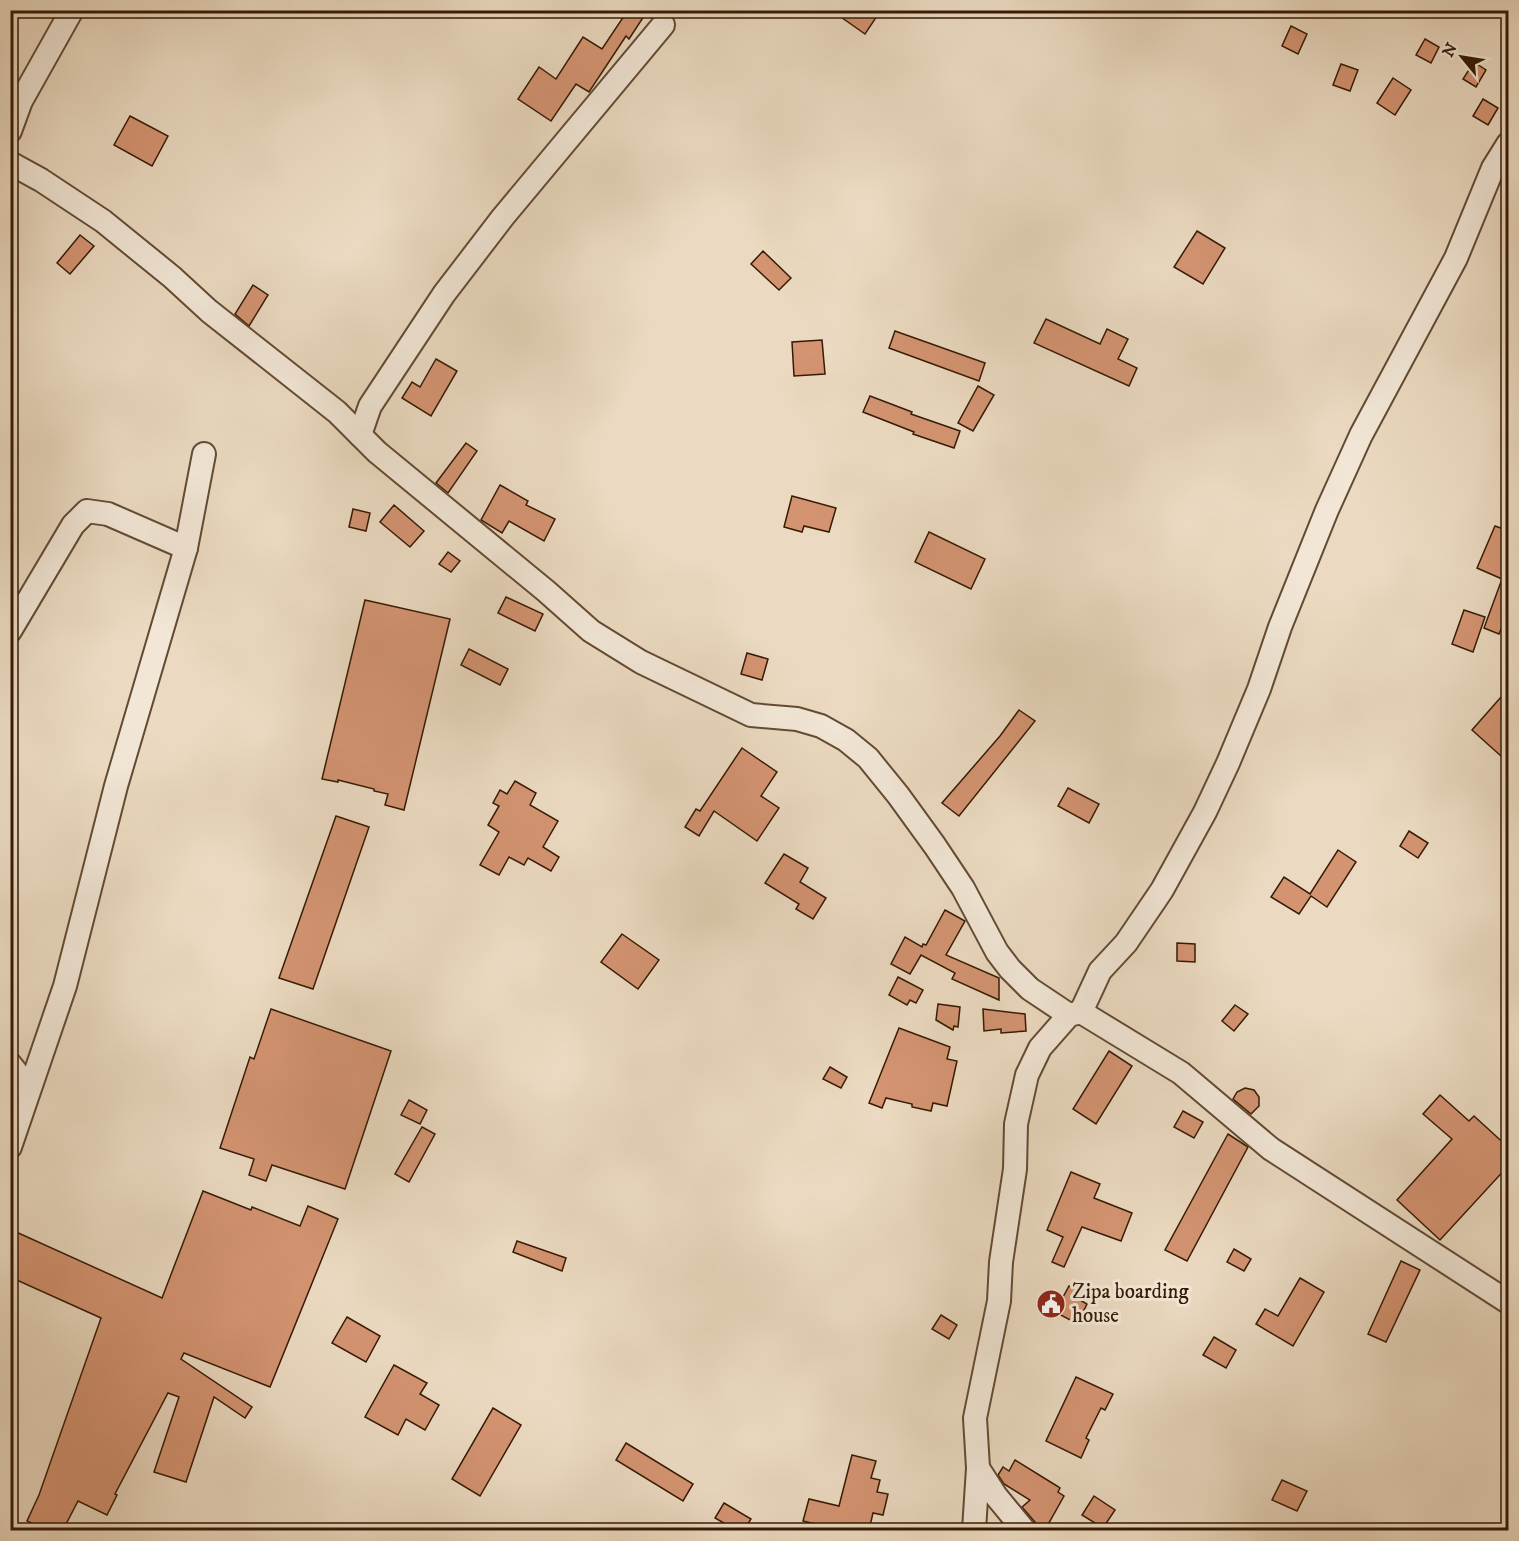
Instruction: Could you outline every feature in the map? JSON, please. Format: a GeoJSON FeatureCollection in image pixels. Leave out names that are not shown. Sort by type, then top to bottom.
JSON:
{"type":"FeatureCollection","features":[{"type":"Feature","properties":{"kind":"street"},"geometry":{"type":"LineString","coordinates":[[10,131],[21,101],[72,10]]}},
{"type":"Feature","properties":{"kind":"street"},"geometry":{"type":"LineString","coordinates":[[360,435],[370,406],[444,294],[510,208],[663,25]]}},
{"type":"Feature","properties":{"kind":"street"},"geometry":{"type":"LineString","coordinates":[[974,1530],[978,1468],[975,1418],[999,1301],[1001,1262],[1015,1169],[1016,1124],[1027,1075],[1035,1057],[1052,1033],[1075,1013],[1100,971],[1126,943],[1162,890],[1205,812],[1247,719],[1306,558],[1337,488],[1388,382],[1456,258],[1492,168],[1509,144]]}},
{"type":"Feature","properties":{"kind":"street"},"geometry":{"type":"LineString","coordinates":[[10,163],[103,221],[172,277],[209,312],[337,412],[377,452],[546,591],[591,631],[641,662],[751,715],[798,719],[821,726],[846,740],[868,758],[898,795],[963,888],[997,952],[1030,989],[1181,1073],[1271,1149],[1509,1302]]}},
{"type":"Feature","properties":{"kind":"street"},"geometry":{"type":"LineString","coordinates":[[10,1147],[65,987],[116,786],[186,548],[204,454]]}},
{"type":"Feature","properties":{"kind":"street"},"geometry":{"type":"LineString","coordinates":[[10,631],[73,525],[87,511],[108,514],[186,548]]}},
{"type":"Feature","properties":{"kind":"street"},"geometry":{"type":"LineString","coordinates":[[10,1064],[29,1088]]}},
{"type":"Feature","properties":{"kind":"street"},"geometry":{"type":"LineString","coordinates":[[978,1468],[996,1496],[1024,1530]]}},
{"type":"Feature","properties":{"kind":"building"},"geometry":{"type":"Polygon","coordinates":[[[628,10],[648,10],[629,39],[626,36],[589,92],[576,84],[551,121],[518,99],[539,67],[556,79],[583,37],[602,49],[628,10]]]}},
{"type":"Feature","properties":{"kind":"building"},"geometry":{"type":"Polygon","coordinates":[[[831,10],[881,10],[865,34],[831,10]]]}},
{"type":"Feature","properties":{"kind":"building"},"geometry":{"type":"Polygon","coordinates":[[[1291,26],[1307,34],[1298,54],[1282,46],[1291,26]]]}},
{"type":"Feature","properties":{"kind":"building"},"geometry":{"type":"Polygon","coordinates":[[[1425,39],[1439,47],[1431,63],[1416,55],[1425,39]]]}},
{"type":"Feature","properties":{"kind":"building"},"geometry":{"type":"Polygon","coordinates":[[[1474,62],[1486,70],[1476,87],[1463,79],[1474,62]]]}},
{"type":"Feature","properties":{"kind":"building"},"geometry":{"type":"Polygon","coordinates":[[[1341,64],[1358,70],[1350,91],[1333,85],[1341,64]]]}},
{"type":"Feature","properties":{"kind":"building"},"geometry":{"type":"Polygon","coordinates":[[[1393,78],[1411,90],[1395,115],[1377,103],[1393,78]]]}},
{"type":"Feature","properties":{"kind":"building"},"geometry":{"type":"Polygon","coordinates":[[[1483,99],[1498,108],[1488,125],[1473,116],[1483,99]]]}},
{"type":"Feature","properties":{"kind":"building"},"geometry":{"type":"Polygon","coordinates":[[[130,116],[168,136],[152,166],[114,145],[130,116]]]}},
{"type":"Feature","properties":{"kind":"building"},"geometry":{"type":"Polygon","coordinates":[[[1197,231],[1225,248],[1203,284],[1174,267],[1197,231]]]}},
{"type":"Feature","properties":{"kind":"building"},"geometry":{"type":"Polygon","coordinates":[[[80,235],[94,246],[70,274],[57,263],[80,235]]]}},
{"type":"Feature","properties":{"kind":"building"},"geometry":{"type":"Polygon","coordinates":[[[763,251],[791,278],[779,290],[751,264],[763,251]]]}},
{"type":"Feature","properties":{"kind":"building"},"geometry":{"type":"Polygon","coordinates":[[[253,285],[268,295],[249,326],[235,314],[253,285]]]}},
{"type":"Feature","properties":{"kind":"building"},"geometry":{"type":"Polygon","coordinates":[[[1046,319],[1100,344],[1107,329],[1128,339],[1118,359],[1137,368],[1129,386],[1034,343],[1046,319]]]}},
{"type":"Feature","properties":{"kind":"building"},"geometry":{"type":"Polygon","coordinates":[[[895,331],[985,363],[979,381],[889,348],[895,331]]]}},
{"type":"Feature","properties":{"kind":"building"},"geometry":{"type":"Polygon","coordinates":[[[822,340],[825,374],[794,376],[792,342],[822,340]]]}},
{"type":"Feature","properties":{"kind":"building"},"geometry":{"type":"Polygon","coordinates":[[[436,359],[457,371],[431,416],[402,398],[412,382],[420,387],[436,359]]]}},
{"type":"Feature","properties":{"kind":"building"},"geometry":{"type":"Polygon","coordinates":[[[978,386],[994,395],[973,431],[958,423],[978,386]]]}},
{"type":"Feature","properties":{"kind":"building"},"geometry":{"type":"Polygon","coordinates":[[[870,396],[912,412],[911,414],[960,431],[954,448],[913,434],[914,432],[863,412],[870,396]]]}},
{"type":"Feature","properties":{"kind":"building"},"geometry":{"type":"Polygon","coordinates":[[[466,443],[477,451],[448,493],[436,483],[466,443]]]}},
{"type":"Feature","properties":{"kind":"building"},"geometry":{"type":"Polygon","coordinates":[[[500,485],[528,501],[526,505],[555,519],[544,541],[509,521],[502,533],[481,520],[500,485]]]}},
{"type":"Feature","properties":{"kind":"building"},"geometry":{"type":"Polygon","coordinates":[[[792,496],[836,508],[829,532],[804,526],[802,532],[784,527],[792,496]]]}},
{"type":"Feature","properties":{"kind":"building"},"geometry":{"type":"Polygon","coordinates":[[[394,505],[424,531],[410,547],[380,522],[394,505]]]}},
{"type":"Feature","properties":{"kind":"building"},"geometry":{"type":"Polygon","coordinates":[[[353,509],[370,513],[366,531],[349,527],[353,509]]]}},
{"type":"Feature","properties":{"kind":"building"},"geometry":{"type":"Polygon","coordinates":[[[1495,526],[1509,531],[1509,610],[1499,634],[1484,628],[1502,579],[1477,568],[1495,526]]]}},
{"type":"Feature","properties":{"kind":"building"},"geometry":{"type":"Polygon","coordinates":[[[929,532],[985,559],[971,589],[915,562],[929,532]]]}},
{"type":"Feature","properties":{"kind":"building"},"geometry":{"type":"Polygon","coordinates":[[[448,552],[460,561],[451,572],[439,564],[448,552]]]}},
{"type":"Feature","properties":{"kind":"building"},"geometry":{"type":"Polygon","coordinates":[[[506,597],[543,614],[535,631],[498,613],[506,597]]]}},
{"type":"Feature","properties":{"kind":"building"},"geometry":{"type":"Polygon","coordinates":[[[365,600],[450,619],[404,810],[385,805],[388,794],[338,780],[338,782],[322,779],[365,600]]]}},
{"type":"Feature","properties":{"kind":"building"},"geometry":{"type":"Polygon","coordinates":[[[1464,610],[1485,617],[1473,652],[1452,644],[1464,610]]]}},
{"type":"Feature","properties":{"kind":"building"},"geometry":{"type":"Polygon","coordinates":[[[469,649],[508,669],[500,685],[461,665],[469,649]]]}},
{"type":"Feature","properties":{"kind":"building"},"geometry":{"type":"Polygon","coordinates":[[[747,653],[768,659],[762,680],[741,674],[747,653]]]}},
{"type":"Feature","properties":{"kind":"building"},"geometry":{"type":"Polygon","coordinates":[[[1509,688],[1509,748],[1501,756],[1472,730],[1509,688]]]}},
{"type":"Feature","properties":{"kind":"building"},"geometry":{"type":"Polygon","coordinates":[[[1019,710],[1035,721],[959,816],[942,803],[1000,736],[1019,710]]]}},
{"type":"Feature","properties":{"kind":"building"},"geometry":{"type":"Polygon","coordinates":[[[742,748],[777,772],[761,796],[779,808],[757,841],[714,811],[699,836],[685,827],[696,809],[700,811],[742,748]]]}},
{"type":"Feature","properties":{"kind":"building"},"geometry":{"type":"Polygon","coordinates":[[[515,781],[536,793],[530,805],[558,821],[543,847],[559,857],[551,871],[528,858],[524,865],[509,857],[499,875],[480,865],[499,832],[488,825],[499,806],[493,803],[500,790],[507,794],[515,781]]]}},
{"type":"Feature","properties":{"kind":"building"},"geometry":{"type":"Polygon","coordinates":[[[1068,788],[1099,804],[1089,823],[1058,806],[1068,788]]]}},
{"type":"Feature","properties":{"kind":"building"},"geometry":{"type":"Polygon","coordinates":[[[336,816],[369,827],[313,989],[279,978],[336,816]]]}},
{"type":"Feature","properties":{"kind":"building"},"geometry":{"type":"Polygon","coordinates":[[[1409,831],[1428,843],[1418,858],[1400,846],[1409,831]]]}},
{"type":"Feature","properties":{"kind":"building"},"geometry":{"type":"Polygon","coordinates":[[[1338,850],[1356,862],[1327,907],[1311,896],[1299,914],[1271,897],[1284,877],[1310,894],[1338,850]]]}},
{"type":"Feature","properties":{"kind":"building"},"geometry":{"type":"Polygon","coordinates":[[[784,854],[808,868],[800,882],[826,898],[813,919],[796,909],[799,904],[765,883],[784,854]]]}},
{"type":"Feature","properties":{"kind":"building"},"geometry":{"type":"Polygon","coordinates":[[[945,910],[965,921],[946,955],[999,978],[999,1000],[952,979],[955,973],[921,955],[910,974],[891,964],[905,937],[922,947],[923,944],[926,945],[945,910]]]}},
{"type":"Feature","properties":{"kind":"building"},"geometry":{"type":"Polygon","coordinates":[[[622,934],[659,960],[638,989],[601,962],[622,934]]]}},
{"type":"Feature","properties":{"kind":"building"},"geometry":{"type":"Polygon","coordinates":[[[1177,943],[1195,944],[1195,962],[1177,961],[1177,943]]]}},
{"type":"Feature","properties":{"kind":"building"},"geometry":{"type":"Polygon","coordinates":[[[898,977],[923,990],[916,1003],[910,1000],[907,1005],[889,995],[898,977]]]}},
{"type":"Feature","properties":{"kind":"building"},"geometry":{"type":"Polygon","coordinates":[[[938,1004],[960,1007],[958,1027],[954,1026],[953,1030],[936,1020],[938,1004]]]}},
{"type":"Feature","properties":{"kind":"building"},"geometry":{"type":"Polygon","coordinates":[[[1235,1005],[1248,1014],[1234,1031],[1222,1021],[1235,1005]]]}},
{"type":"Feature","properties":{"kind":"building"},"geometry":{"type":"Polygon","coordinates":[[[271,1009],[391,1051],[345,1189],[272,1165],[266,1181],[249,1175],[254,1159],[220,1148],[250,1057],[254,1059],[271,1009]]]}},
{"type":"Feature","properties":{"kind":"building"},"geometry":{"type":"Polygon","coordinates":[[[983,1009],[1025,1014],[1026,1031],[1001,1033],[1001,1029],[984,1031],[983,1009]]]}},
{"type":"Feature","properties":{"kind":"building"},"geometry":{"type":"Polygon","coordinates":[[[899,1028],[950,1047],[947,1059],[957,1061],[947,1106],[933,1103],[931,1111],[886,1098],[882,1108],[869,1103],[899,1028]]]}},
{"type":"Feature","properties":{"kind":"building"},"geometry":{"type":"Polygon","coordinates":[[[1109,1051],[1132,1066],[1096,1124],[1073,1109],[1109,1051]]]}},
{"type":"Feature","properties":{"kind":"building"},"geometry":{"type":"Polygon","coordinates":[[[830,1067],[847,1077],[841,1088],[823,1079],[830,1067]]]}},
{"type":"Feature","properties":{"kind":"building"},"geometry":{"type":"Polygon","coordinates":[[[1245,1088],[1254,1090],[1259,1097],[1259,1106],[1251,1114],[1233,1099],[1237,1092],[1245,1088]]]}},
{"type":"Feature","properties":{"kind":"building"},"geometry":{"type":"Polygon","coordinates":[[[1440,1095],[1469,1121],[1474,1116],[1509,1148],[1509,1165],[1440,1240],[1397,1200],[1452,1139],[1423,1114],[1440,1095]]]}},
{"type":"Feature","properties":{"kind":"building"},"geometry":{"type":"Polygon","coordinates":[[[409,1100],[427,1110],[420,1124],[401,1115],[409,1100]]]}},
{"type":"Feature","properties":{"kind":"building"},"geometry":{"type":"Polygon","coordinates":[[[1183,1111],[1203,1122],[1194,1138],[1174,1127],[1183,1111]]]}},
{"type":"Feature","properties":{"kind":"building"},"geometry":{"type":"Polygon","coordinates":[[[422,1127],[435,1134],[409,1182],[395,1174],[422,1127]]]}},
{"type":"Feature","properties":{"kind":"building"},"geometry":{"type":"Polygon","coordinates":[[[1228,1134],[1248,1147],[1187,1261],[1165,1250],[1228,1134]]]}},
{"type":"Feature","properties":{"kind":"building"},"geometry":{"type":"Polygon","coordinates":[[[1071,1172],[1100,1184],[1094,1198],[1132,1213],[1121,1241],[1082,1227],[1064,1267],[1052,1262],[1063,1237],[1047,1230],[1071,1172]]]}},
{"type":"Feature","properties":{"kind":"building"},"geometry":{"type":"Polygon","coordinates":[[[203,1191],[300,1226],[308,1206],[338,1219],[270,1387],[184,1353],[181,1359],[252,1407],[245,1418],[214,1397],[186,1482],[154,1472],[179,1397],[168,1393],[115,1494],[117,1495],[107,1515],[78,1501],[63,1530],[47,1530],[27,1521],[39,1495],[101,1318],[10,1277],[10,1238],[14,1231],[162,1298],[203,1191]]]}},
{"type":"Feature","properties":{"kind":"building"},"geometry":{"type":"Polygon","coordinates":[[[517,1241],[566,1258],[562,1271],[513,1252],[517,1241]]]}},
{"type":"Feature","properties":{"kind":"building"},"geometry":{"type":"Polygon","coordinates":[[[1234,1249],[1251,1259],[1244,1271],[1227,1262],[1234,1249]]]}},
{"type":"Feature","properties":{"kind":"building"},"geometry":{"type":"Polygon","coordinates":[[[1401,1261],[1420,1270],[1386,1342],[1368,1334],[1401,1261]]]}},
{"type":"Feature","properties":{"kind":"building"},"geometry":{"type":"Polygon","coordinates":[[[1300,1278],[1324,1292],[1293,1346],[1256,1324],[1265,1309],[1278,1316],[1300,1278]]]}},
{"type":"Feature","properties":{"kind":"building"},"geometry":{"type":"Polygon","coordinates":[[[1069,1286],[1084,1294],[1080,1300],[1087,1304],[1080,1318],[1075,1315],[1072,1321],[1055,1312],[1069,1286]]]}},
{"type":"Feature","properties":{"kind":"building"},"geometry":{"type":"Polygon","coordinates":[[[941,1315],[957,1325],[949,1339],[932,1329],[941,1315]]]}},
{"type":"Feature","properties":{"kind":"building"},"geometry":{"type":"Polygon","coordinates":[[[347,1317],[380,1336],[366,1362],[332,1343],[347,1317]]]}},
{"type":"Feature","properties":{"kind":"building"},"geometry":{"type":"Polygon","coordinates":[[[1214,1337],[1236,1350],[1226,1368],[1203,1355],[1214,1337]]]}},
{"type":"Feature","properties":{"kind":"building"},"geometry":{"type":"Polygon","coordinates":[[[394,1365],[427,1383],[420,1394],[439,1405],[425,1430],[406,1419],[398,1435],[365,1417],[394,1365]]]}},
{"type":"Feature","properties":{"kind":"building"},"geometry":{"type":"Polygon","coordinates":[[[1076,1377],[1113,1394],[1105,1410],[1101,1408],[1086,1438],[1089,1440],[1081,1458],[1046,1441],[1076,1377]]]}},
{"type":"Feature","properties":{"kind":"building"},"geometry":{"type":"Polygon","coordinates":[[[493,1408],[521,1425],[480,1496],[452,1479],[493,1408]]]}},
{"type":"Feature","properties":{"kind":"building"},"geometry":{"type":"Polygon","coordinates":[[[626,1443],[693,1484],[683,1501],[616,1460],[626,1443]]]}},
{"type":"Feature","properties":{"kind":"building"},"geometry":{"type":"Polygon","coordinates":[[[852,1455],[876,1461],[871,1478],[880,1480],[877,1492],[888,1494],[883,1515],[873,1513],[869,1530],[839,1530],[803,1521],[809,1499],[839,1506],[852,1455]]]}},
{"type":"Feature","properties":{"kind":"building"},"geometry":{"type":"Polygon","coordinates":[[[1015,1460],[1060,1488],[1058,1492],[1064,1496],[1045,1530],[1037,1530],[1035,1522],[1022,1507],[1030,1500],[1004,1484],[998,1475],[1003,1467],[1009,1471],[1015,1460]]]}},
{"type":"Feature","properties":{"kind":"building"},"geometry":{"type":"Polygon","coordinates":[[[1282,1480],[1307,1491],[1297,1511],[1272,1500],[1282,1480]]]}},
{"type":"Feature","properties":{"kind":"building"},"geometry":{"type":"Polygon","coordinates":[[[1094,1496],[1115,1510],[1103,1528],[1082,1515],[1094,1496]]]}},
{"type":"Feature","properties":{"kind":"building"},"geometry":{"type":"Polygon","coordinates":[[[724,1503],[751,1519],[744,1530],[736,1530],[715,1518],[724,1503]]]}},
{"type":"Feature","properties":{"kind":"place","name":"Zipa boarding house"},"geometry":{"type":"Point","coordinates":[1051,1304]}}]}
